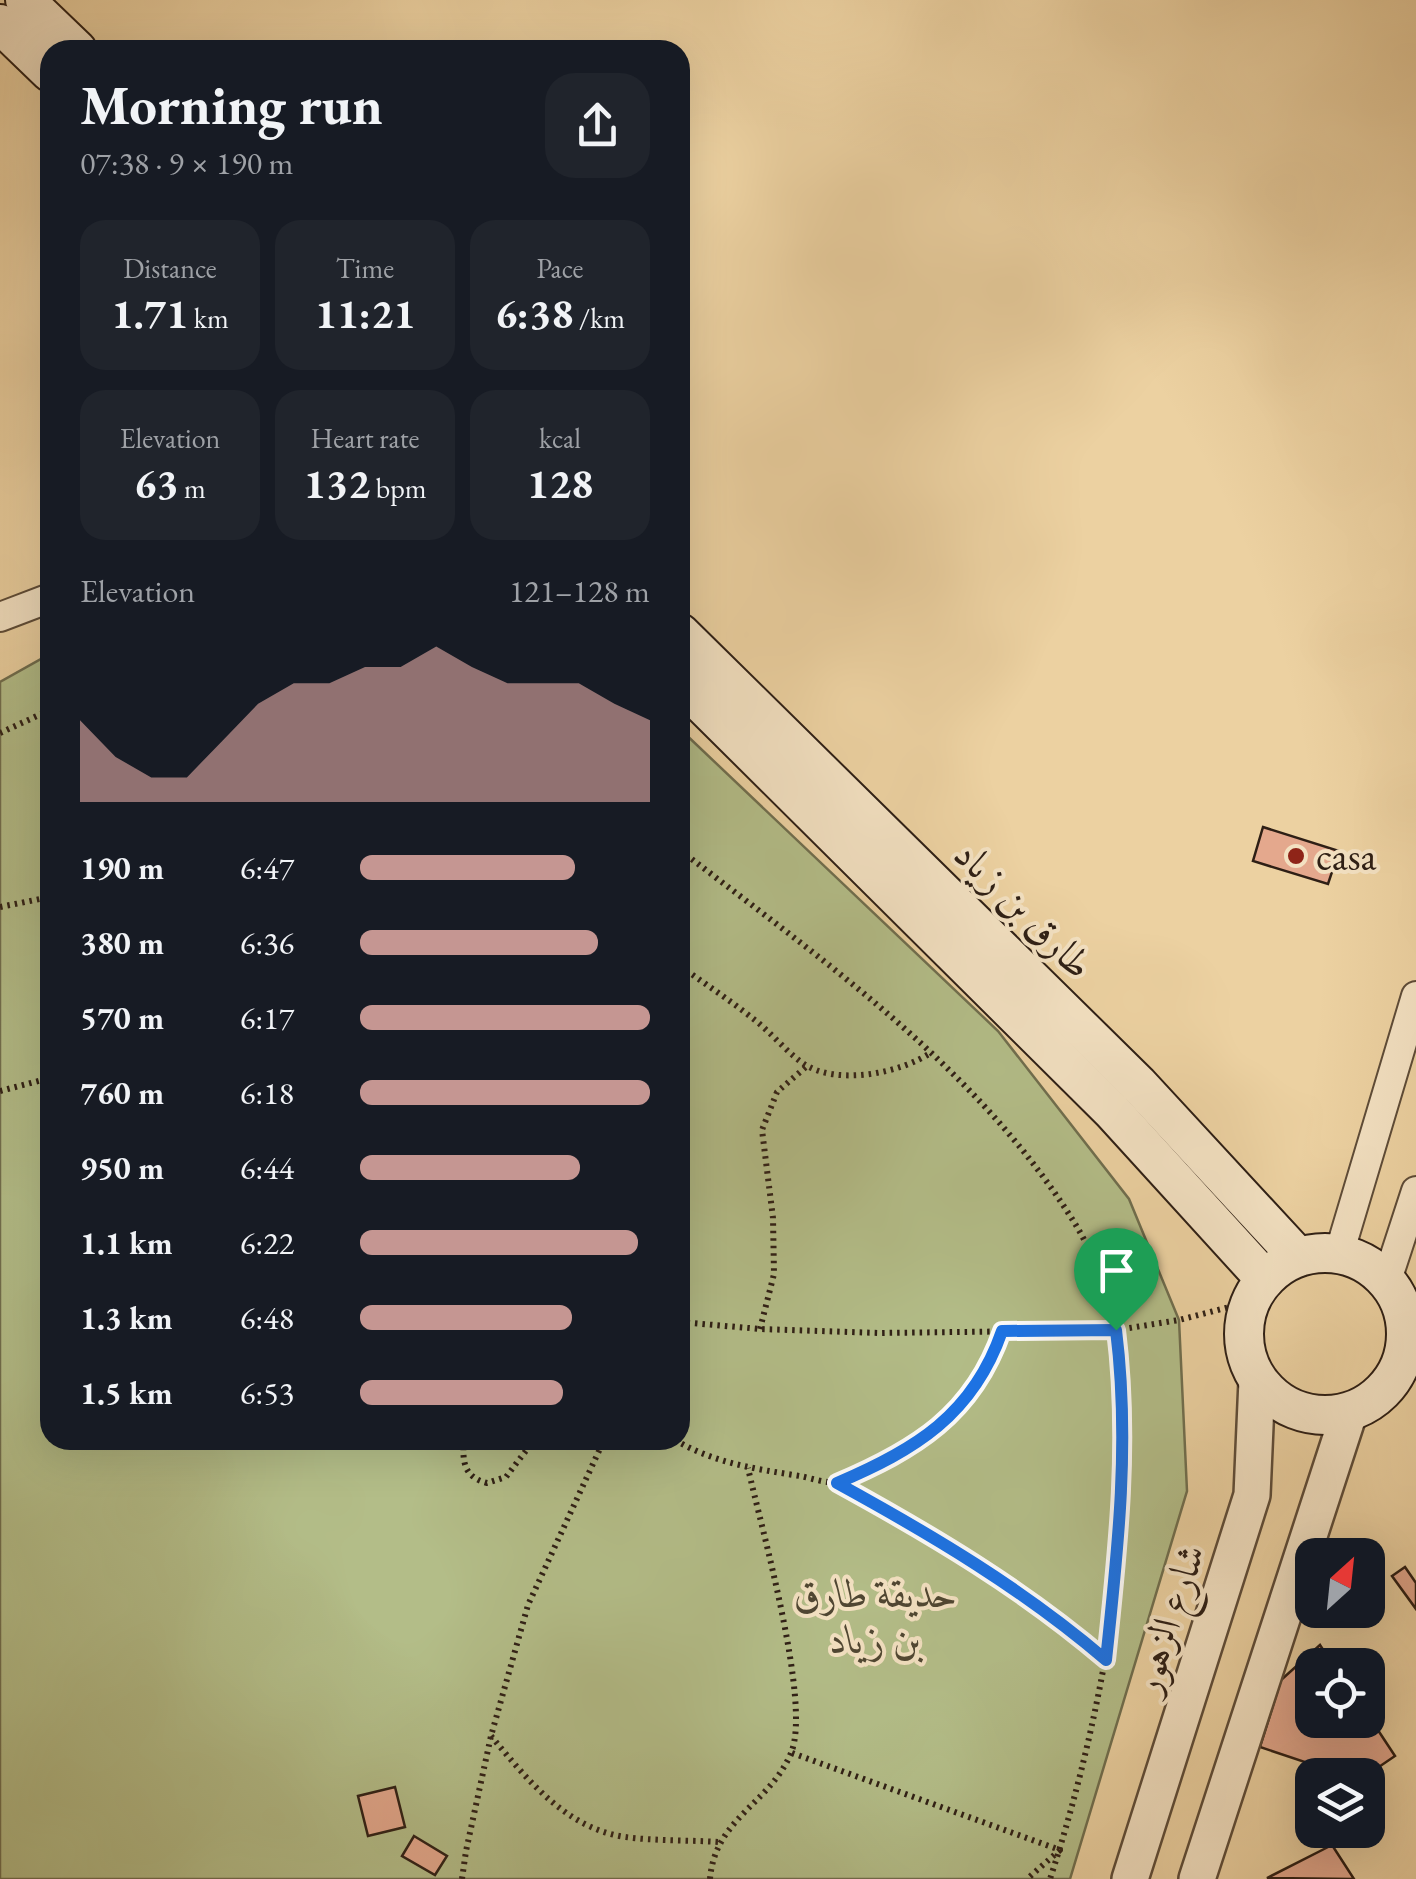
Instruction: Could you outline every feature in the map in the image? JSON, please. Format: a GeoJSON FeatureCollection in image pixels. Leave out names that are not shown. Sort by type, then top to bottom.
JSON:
{"type":"FeatureCollection","features":[{"type":"Feature","properties":{"kind":"main road"},"geometry":{"type":"LineString","coordinates":[[25,0],[67,40]]}},
{"type":"Feature","properties":{"kind":"main road"},"geometry":{"type":"LineString","coordinates":[[0,24],[40,62]]}},
{"type":"Feature","properties":{"kind":"main road","name":"طارق بن زياد"},"geometry":{"type":"LineString","coordinates":[[690,643],[1138,1084],[1298,1257]]}},
{"type":"Feature","properties":{"kind":"main road"},"geometry":{"type":"LineString","coordinates":[[690,692],[1112,1111],[1258,1290]]}},
{"type":"Feature","properties":{"kind":"main road"},"geometry":{"type":"LineString","coordinates":[[1339,1254],[1366,1263],[1388,1280],[1402,1304],[1408,1330],[1404,1389],[1349,1413],[1324,1416],[1298,1412],[1275,1399],[1257,1380],[1246,1354],[1243,1328],[1258,1290],[1298,1257],[1339,1254]]}},
{"type":"Feature","properties":{"kind":"street"},"geometry":{"type":"LineString","coordinates":[[0,617],[40,602]]}},
{"type":"Feature","properties":{"kind":"street"},"geometry":{"type":"LineString","coordinates":[[1339,1254],[1416,996]]}},
{"type":"Feature","properties":{"kind":"street"},"geometry":{"type":"LineString","coordinates":[[1388,1280],[1416,1191]]}},
{"type":"Feature","properties":{"kind":"street","name":"شارع الزهور"},"geometry":{"type":"LineString","coordinates":[[1130,1879],[1252,1495],[1257,1380]]}},
{"type":"Feature","properties":{"kind":"street"},"geometry":{"type":"LineString","coordinates":[[1197,1879],[1349,1413]]}},
{"type":"Feature","properties":{"kind":"path"},"geometry":{"type":"LineString","coordinates":[[0,733],[40,715]]}},
{"type":"Feature","properties":{"kind":"path"},"geometry":{"type":"LineString","coordinates":[[690,858],[883,1007],[932,1052],[1038,1170],[1075,1224],[1100,1274],[1116,1330],[1124,1392],[1123,1484],[1106,1660],[1091,1736],[1050,1879]]}},
{"type":"Feature","properties":{"kind":"path"},"geometry":{"type":"LineString","coordinates":[[0,907],[40,898]]}},
{"type":"Feature","properties":{"kind":"path"},"geometry":{"type":"LineString","coordinates":[[690,973],[754,1019],[807,1066],[841,1074],[870,1075],[914,1064],[932,1052]]}},
{"type":"Feature","properties":{"kind":"path"},"geometry":{"type":"LineString","coordinates":[[760,1329],[774,1274],[773,1218],[762,1130],[777,1092],[807,1066]]}},
{"type":"Feature","properties":{"kind":"path"},"geometry":{"type":"LineString","coordinates":[[0,1091],[40,1081]]}},
{"type":"Feature","properties":{"kind":"path"},"geometry":{"type":"LineString","coordinates":[[690,1323],[879,1333],[1116,1330],[1179,1320],[1258,1290]]}},
{"type":"Feature","properties":{"kind":"path"},"geometry":{"type":"LineString","coordinates":[[837,1483],[890,1460],[933,1432],[964,1401],[992,1361],[1002,1331]]}},
{"type":"Feature","properties":{"kind":"path"},"geometry":{"type":"LineString","coordinates":[[690,1449],[748,1468],[837,1483],[982,1565],[1054,1615],[1106,1660]]}},
{"type":"Feature","properties":{"kind":"path"},"geometry":{"type":"LineString","coordinates":[[464,1450],[469,1474],[487,1484],[506,1477],[526,1450]]}},
{"type":"Feature","properties":{"kind":"path"},"geometry":{"type":"LineString","coordinates":[[462,1879],[491,1736],[528,1606],[599,1450]]}},
{"type":"Feature","properties":{"kind":"path"},"geometry":{"type":"LineString","coordinates":[[710,1879],[718,1842],[769,1786],[792,1753],[796,1721],[794,1683],[748,1468]]}},
{"type":"Feature","properties":{"kind":"path"},"geometry":{"type":"LineString","coordinates":[[491,1736],[534,1787],[572,1817],[622,1836],[718,1842]]}},
{"type":"Feature","properties":{"kind":"path"},"geometry":{"type":"LineString","coordinates":[[792,1753],[1060,1850]]}},
{"type":"Feature","properties":{"kind":"path"},"geometry":{"type":"LineString","coordinates":[[1026,1879],[1060,1850]]}},
{"type":"Feature","properties":{"kind":"green space","name":"حديقة طارق بن زياد"},"geometry":{"type":"Polygon","coordinates":[[[40,660],[40,1450],[690,1450],[690,738],[998,1031],[1129,1199],[1179,1320],[1187,1491],[1070,1879],[0,1879],[0,682],[40,660]]]}},
{"type":"Feature","properties":{"kind":"building","name":"casa"},"geometry":{"type":"Polygon","coordinates":[[[1263,827],[1339,851],[1328,884],[1253,861],[1263,827]]]}},
{"type":"Feature","properties":{"kind":"building"},"geometry":{"type":"Polygon","coordinates":[[[1405,1567],[1416,1583],[1416,1609],[1392,1576],[1405,1567]]]}},
{"type":"Feature","properties":{"kind":"building"},"geometry":{"type":"Polygon","coordinates":[[[1295,1667],[1295,1738],[1383,1738],[1395,1756],[1385,1763],[1385,1758],[1295,1759],[1260,1747],[1281,1680],[1295,1667]]]}},
{"type":"Feature","properties":{"kind":"building"},"geometry":{"type":"Polygon","coordinates":[[[395,1787],[405,1827],[368,1836],[358,1796],[395,1787]]]}},
{"type":"Feature","properties":{"kind":"building"},"geometry":{"type":"Polygon","coordinates":[[[414,1836],[447,1856],[435,1875],[402,1856],[414,1836]]]}},
{"type":"Feature","properties":{"kind":"building"},"geometry":{"type":"Polygon","coordinates":[[[1326,1848],[1334,1848],[1354,1879],[1267,1878],[1326,1848]]]}},
{"type":"Feature","properties":{"kind":"place","name":"casa"},"geometry":{"type":"Point","coordinates":[1296,856]}},
{"type":"Feature","properties":{"kind":"route"},"geometry":{"type":"LineString","coordinates":[[1116,1330],[1124,1392],[1123,1484],[1106,1660],[1054,1615],[982,1565],[837,1483],[890,1460],[933,1432],[964,1401],[992,1361],[1002,1331],[1116,1330]]}}]}
